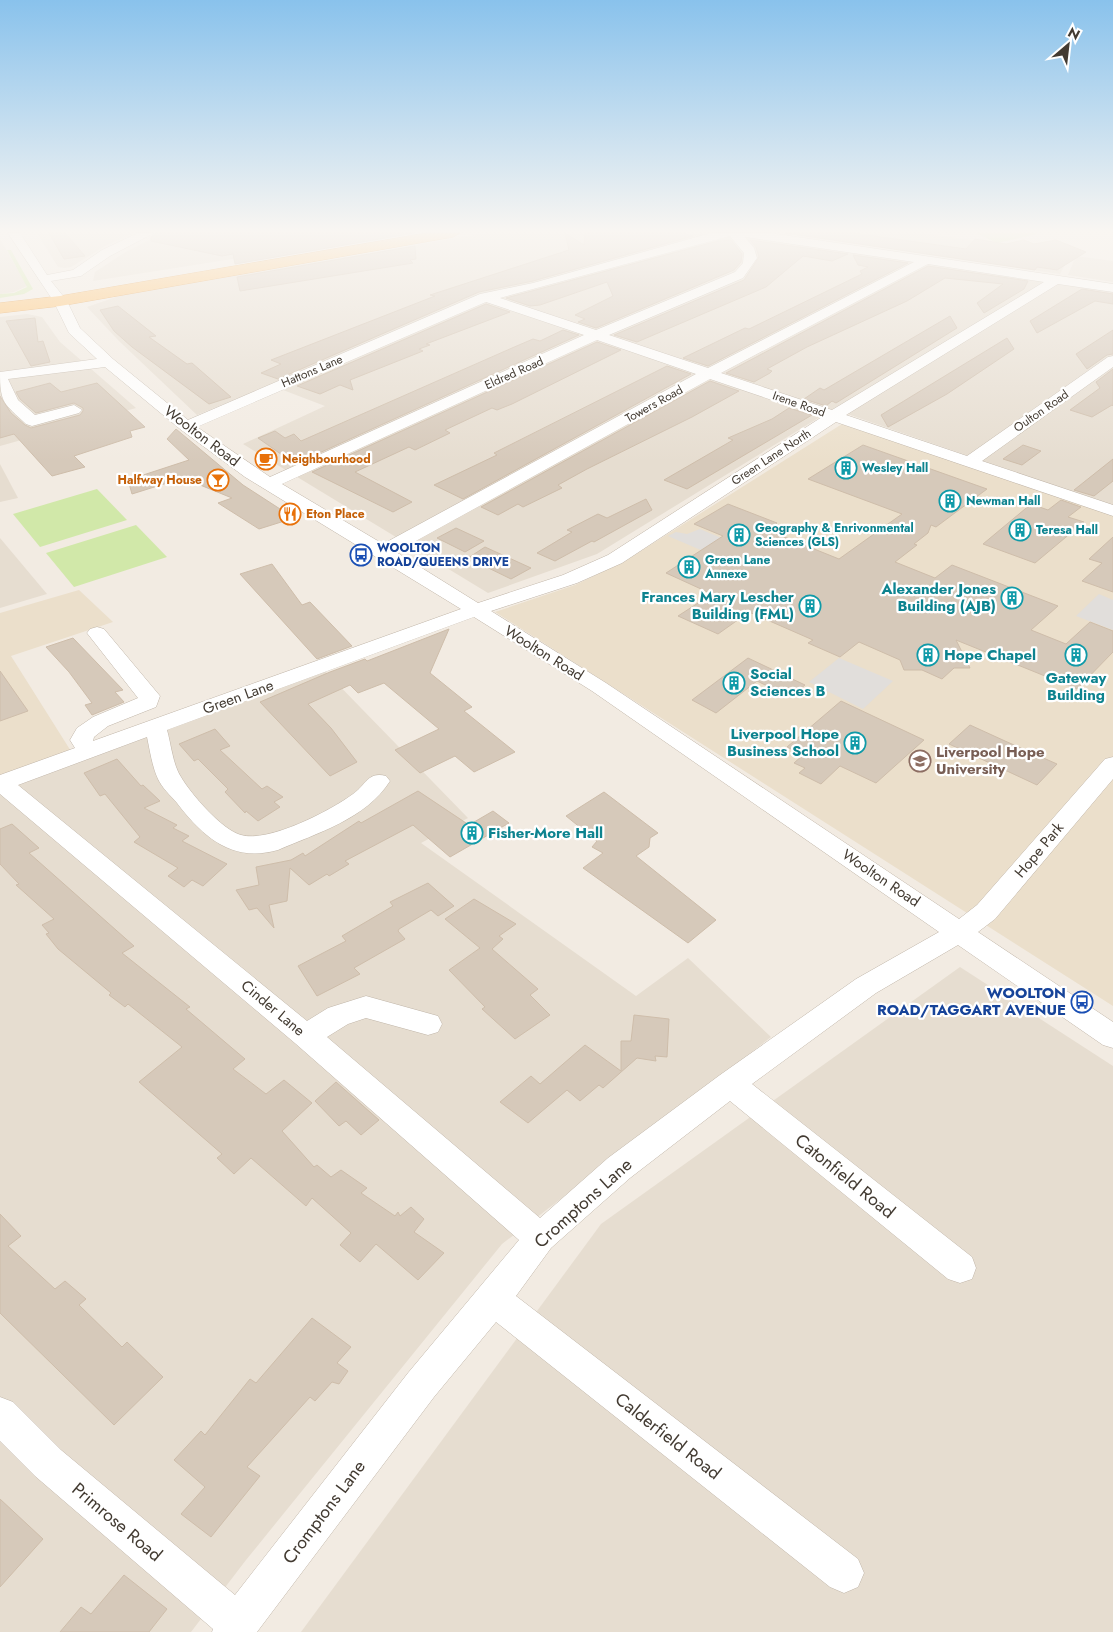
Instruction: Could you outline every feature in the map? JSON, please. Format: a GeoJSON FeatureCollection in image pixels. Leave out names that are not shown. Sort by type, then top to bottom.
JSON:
{"type":"FeatureCollection","features":[{"type":"Feature","properties":{"kind":"street","name":"Woolton Road"},"geometry":{"type":"LineString","coordinates":[[64,309],[74,330],[108,362],[186,426],[269,484],[383,552],[599,687],[1113,1037]]}},
{"type":"Feature","properties":{"kind":"street","name":"Hattons Lane"},"geometry":{"type":"LineString","coordinates":[[186,426],[457,309]]}},
{"type":"Feature","properties":{"kind":"street","name":"Irene Road"},"geometry":{"type":"LineString","coordinates":[[521,309],[969,462],[1111,508]]}},
{"type":"Feature","properties":{"kind":"street","name":"Eldred Road"},"geometry":{"type":"LineString","coordinates":[[269,484],[658,309]]}},
{"type":"Feature","properties":{"kind":"street","name":"Towers Road"},"geometry":{"type":"LineString","coordinates":[[383,552],[709,373],[832,309]]}},
{"type":"Feature","properties":{"kind":"street","name":"Green Lane North"},"geometry":{"type":"LineString","coordinates":[[476,610],[570,579],[616,558],[834,416],[1008,309]]}},
{"type":"Feature","properties":{"kind":"street","name":"Oulton Road"},"geometry":{"type":"LineString","coordinates":[[969,462],[1113,360]]}},
{"type":"Feature","properties":{"kind":"street"},"geometry":{"type":"LineString","coordinates":[[74,410],[32,421],[11,402],[0,376],[108,362]]}},
{"type":"Feature","properties":{"kind":"street","name":"Green Lane"},"geometry":{"type":"LineString","coordinates":[[1,783],[476,610]]}},
{"type":"Feature","properties":{"kind":"street"},"geometry":{"type":"LineString","coordinates":[[88,751],[81,740],[84,732],[95,724],[148,702],[149,696],[97,633]]}},
{"type":"Feature","properties":{"kind":"street"},"geometry":{"type":"LineString","coordinates":[[155,727],[170,778],[204,822],[235,843],[269,844],[325,820],[362,800],[378,781]]}},
{"type":"Feature","properties":{"kind":"street","name":"Hope Park"},"geometry":{"type":"LineString","coordinates":[[960,932],[994,903],[1113,764]]}},
{"type":"Feature","properties":{"kind":"street","name":"Cinder Lane"},"geometry":{"type":"LineString","coordinates":[[1,783],[306,1036],[540,1238]]}},
{"type":"Feature","properties":{"kind":"street","name":"Cromptons Lane"},"geometry":{"type":"LineString","coordinates":[[235,1628],[421,1385],[493,1299],[540,1238],[618,1168],[730,1084],[866,986],[960,932]]}},
{"type":"Feature","properties":{"kind":"street"},"geometry":{"type":"LineString","coordinates":[[306,1036],[338,1016],[366,1007],[428,1024]]}},
{"type":"Feature","properties":{"kind":"street","name":"Catonfield Road"},"geometry":{"type":"LineString","coordinates":[[730,1084],[960,1268]]}},
{"type":"Feature","properties":{"kind":"street","name":"Calderfield Road"},"geometry":{"type":"LineString","coordinates":[[493,1299],[844,1572]]}},
{"type":"Feature","properties":{"kind":"street","name":"Primrose Road"},"geometry":{"type":"LineString","coordinates":[[0,1414],[48,1463],[235,1628]]}},
{"type":"Feature","properties":{"kind":"shaded area"},"geometry":{"type":"Polygon","coordinates":[[[89,309],[1113,309],[1113,506],[833,409],[597,554],[488,593],[243,444],[325,406],[283,390],[275,383],[197,415],[119,341],[89,309]]]}},
{"type":"Feature","properties":{"kind":"shaded area"},"geometry":{"type":"Polygon","coordinates":[[[27,314],[42,317],[60,342],[136,408],[0,446],[0,317],[27,314]]]}},
{"type":"Feature","properties":{"kind":"shaded area","name":"Liverpool Hope University"},"geometry":{"type":"Polygon","coordinates":[[[842,424],[1113,515],[1113,1006],[495,612],[575,585],[625,561],[842,424]]]}},
{"type":"Feature","properties":{"kind":"shaded area"},"geometry":{"type":"Polygon","coordinates":[[[0,464],[18,498],[0,502],[0,464]]]}},
{"type":"Feature","properties":{"kind":"shaded area"},"geometry":{"type":"Polygon","coordinates":[[[700,529],[743,547],[724,560],[668,536],[676,532],[687,534],[700,529]]]}},
{"type":"Feature","properties":{"kind":"shaded area"},"geometry":{"type":"Polygon","coordinates":[[[0,538],[47,594],[0,608],[0,538]]]}},
{"type":"Feature","properties":{"kind":"shaded area"},"geometry":{"type":"Polygon","coordinates":[[[79,590],[113,622],[11,656],[74,756],[0,784],[0,613],[79,590]]]}},
{"type":"Feature","properties":{"kind":"shaded area"},"geometry":{"type":"Polygon","coordinates":[[[1099,594],[1113,600],[1113,630],[1076,616],[1099,594]]]}},
{"type":"Feature","properties":{"kind":"shaded area"},"geometry":{"type":"Polygon","coordinates":[[[839,658],[893,681],[863,709],[809,682],[839,658]]]}},
{"type":"Feature","properties":{"kind":"shaded area"},"geometry":{"type":"Polygon","coordinates":[[[325,671],[468,818],[421,843],[636,996],[688,958],[771,1037],[502,1244],[246,1560],[191,1632],[0,1632],[0,792],[325,671]]]}},
{"type":"Feature","properties":{"kind":"shaded area"},"geometry":{"type":"Polygon","coordinates":[[[960,967],[1113,1066],[1113,1632],[301,1632],[601,1224],[960,967]]]}},
{"type":"Feature","properties":{"kind":"green space"},"geometry":{"type":"Polygon","coordinates":[[[97,489],[127,520],[40,547],[13,514],[97,489]]]}},
{"type":"Feature","properties":{"kind":"green space"},"geometry":{"type":"Polygon","coordinates":[[[136,525],[167,557],[74,587],[46,553],[136,525]]]}},
{"type":"Feature","properties":{"kind":"building"},"geometry":{"type":"Polygon","coordinates":[[[122,309],[156,336],[149,337],[187,364],[192,363],[231,397],[209,404],[132,347],[114,331],[100,310],[122,309]]]}},
{"type":"Feature","properties":{"kind":"building"},"geometry":{"type":"Polygon","coordinates":[[[401,309],[439,309],[278,379],[261,373],[281,364],[271,360],[401,309]]]}},
{"type":"Feature","properties":{"kind":"building"},"geometry":{"type":"Polygon","coordinates":[[[474,309],[501,309],[510,312],[426,344],[430,345],[419,349],[423,351],[350,380],[353,390],[340,385],[320,394],[297,386],[474,309]]]}},
{"type":"Feature","properties":{"kind":"building"},"geometry":{"type":"Polygon","coordinates":[[[587,309],[641,309],[596,328],[578,322],[585,319],[575,315],[587,309]]]}},
{"type":"Feature","properties":{"kind":"building"},"geometry":{"type":"Polygon","coordinates":[[[675,309],[714,309],[637,342],[614,335],[675,309]]]}},
{"type":"Feature","properties":{"kind":"building"},"geometry":{"type":"Polygon","coordinates":[[[790,309],[818,309],[708,366],[683,358],[745,328],[749,329],[790,309]]]}},
{"type":"Feature","properties":{"kind":"building"},"geometry":{"type":"Polygon","coordinates":[[[847,309],[889,309],[807,347],[767,369],[772,371],[754,382],[726,373],[847,309]]]}},
{"type":"Feature","properties":{"kind":"building"},"geometry":{"type":"Polygon","coordinates":[[[981,309],[990,309],[984,313],[981,309]]]}},
{"type":"Feature","properties":{"kind":"building"},"geometry":{"type":"Polygon","coordinates":[[[1049,309],[1080,309],[1037,333],[1030,321],[1049,309]]]}},
{"type":"Feature","properties":{"kind":"building"},"geometry":{"type":"Polygon","coordinates":[[[950,316],[957,328],[836,403],[832,401],[826,406],[804,399],[820,388],[824,390],[950,316]]]}},
{"type":"Feature","properties":{"kind":"building"},"geometry":{"type":"Polygon","coordinates":[[[35,318],[38,342],[43,341],[50,362],[31,366],[6,321],[35,318]]]}},
{"type":"Feature","properties":{"kind":"building"},"geometry":{"type":"Polygon","coordinates":[[[563,330],[579,335],[295,464],[258,438],[275,431],[285,438],[294,434],[301,441],[533,339],[540,341],[563,330]]]}},
{"type":"Feature","properties":{"kind":"building"},"geometry":{"type":"Polygon","coordinates":[[[1113,330],[1113,354],[1107,355],[1087,369],[1076,354],[1113,330]]]}},
{"type":"Feature","properties":{"kind":"building"},"geometry":{"type":"Polygon","coordinates":[[[1007,338],[1014,349],[947,394],[888,427],[881,415],[1007,338]]]}},
{"type":"Feature","properties":{"kind":"building"},"geometry":{"type":"Polygon","coordinates":[[[597,342],[621,350],[512,404],[497,410],[492,408],[445,430],[450,433],[415,450],[409,447],[355,472],[412,502],[393,512],[312,472],[597,342]]]}},
{"type":"Feature","properties":{"kind":"building"},"geometry":{"type":"Polygon","coordinates":[[[667,366],[691,374],[463,499],[434,485],[497,455],[494,453],[667,366]]]}},
{"type":"Feature","properties":{"kind":"building"},"geometry":{"type":"Polygon","coordinates":[[[1113,369],[1113,406],[1092,417],[1070,410],[1100,388],[1096,382],[1113,369]]]}},
{"type":"Feature","properties":{"kind":"building"},"geometry":{"type":"Polygon","coordinates":[[[710,381],[739,391],[692,417],[587,469],[558,485],[562,488],[523,507],[518,504],[498,515],[481,507],[710,381]]]}},
{"type":"Feature","properties":{"kind":"building"},"geometry":{"type":"Polygon","coordinates":[[[50,383],[61,392],[97,383],[145,427],[130,431],[132,437],[74,456],[85,467],[52,476],[14,434],[0,438],[0,396],[11,413],[31,428],[80,415],[83,408],[74,403],[36,413],[20,399],[16,392],[50,383]]]}},
{"type":"Feature","properties":{"kind":"building"},"geometry":{"type":"Polygon","coordinates":[[[789,408],[812,415],[687,489],[664,480],[733,440],[728,438],[772,419],[789,408]]]}},
{"type":"Feature","properties":{"kind":"building"},"geometry":{"type":"Polygon","coordinates":[[[176,429],[243,485],[294,518],[259,529],[218,503],[232,498],[183,478],[132,494],[128,480],[189,460],[167,439],[176,429]]]}},
{"type":"Feature","properties":{"kind":"building"},"geometry":{"type":"Polygon","coordinates":[[[863,445],[987,489],[936,527],[931,525],[928,533],[914,544],[917,545],[895,562],[935,578],[952,565],[1058,606],[1031,630],[1066,644],[1090,622],[1113,631],[1113,652],[1077,689],[956,640],[970,668],[954,668],[942,679],[922,670],[904,670],[900,660],[859,642],[840,657],[808,643],[813,640],[749,612],[718,634],[678,616],[712,594],[666,573],[723,536],[694,524],[728,504],[777,523],[767,530],[839,559],[902,514],[808,479],[863,445]]]}},
{"type":"Feature","properties":{"kind":"building"},"geometry":{"type":"Polygon","coordinates":[[[1023,445],[1041,451],[1022,465],[1003,459],[1023,445]]]}},
{"type":"Feature","properties":{"kind":"building"},"geometry":{"type":"Polygon","coordinates":[[[1113,459],[1113,481],[1094,496],[1074,490],[1113,459]]]}},
{"type":"Feature","properties":{"kind":"building"},"geometry":{"type":"Polygon","coordinates":[[[646,499],[652,510],[594,542],[592,541],[555,561],[537,553],[572,532],[567,530],[598,514],[607,518],[646,499]]]}},
{"type":"Feature","properties":{"kind":"building","name":"Teresa Hall"},"geometry":{"type":"Polygon","coordinates":[[[1061,500],[1081,507],[1068,517],[1084,522],[1035,563],[983,544],[1031,504],[1048,510],[1061,500]]]}},
{"type":"Feature","properties":{"kind":"building"},"geometry":{"type":"Polygon","coordinates":[[[456,528],[484,541],[465,552],[437,538],[456,528]]]}},
{"type":"Feature","properties":{"kind":"building"},"geometry":{"type":"Polygon","coordinates":[[[1113,537],[1113,592],[1082,581],[1102,563],[1089,559],[1113,537]]]}},
{"type":"Feature","properties":{"kind":"building"},"geometry":{"type":"Polygon","coordinates":[[[485,547],[531,568],[511,579],[468,558],[485,547]]]}},
{"type":"Feature","properties":{"kind":"building"},"geometry":{"type":"Polygon","coordinates":[[[272,564],[302,605],[310,602],[352,646],[317,659],[240,574],[272,564]]]}},
{"type":"Feature","properties":{"kind":"building"},"geometry":{"type":"Polygon","coordinates":[[[449,629],[430,673],[472,707],[464,711],[515,752],[474,772],[455,756],[420,773],[395,750],[439,729],[384,683],[358,693],[350,685],[308,704],[331,728],[357,762],[330,776],[260,702],[330,672],[365,659],[367,661],[449,629]]]}},
{"type":"Feature","properties":{"kind":"building"},"geometry":{"type":"Polygon","coordinates":[[[73,638],[123,690],[115,692],[124,702],[92,715],[85,705],[92,703],[69,672],[46,647],[73,638]]]}},
{"type":"Feature","properties":{"kind":"building","name":"Social Sciences B"},"geometry":{"type":"Polygon","coordinates":[[[748,658],[805,685],[790,697],[757,681],[716,713],[692,700],[748,658]]]}},
{"type":"Feature","properties":{"kind":"building"},"geometry":{"type":"Polygon","coordinates":[[[0,671],[28,711],[0,721],[0,671]]]}},
{"type":"Feature","properties":{"kind":"building","name":"Liverpool Hope Business School"},"geometry":{"type":"Polygon","coordinates":[[[841,701],[924,740],[876,783],[840,766],[821,784],[799,773],[805,768],[794,763],[803,755],[787,747],[841,701]]]}},
{"type":"Feature","properties":{"kind":"building"},"geometry":{"type":"Polygon","coordinates":[[[970,725],[1057,764],[1037,785],[949,744],[970,725]]]}},
{"type":"Feature","properties":{"kind":"building"},"geometry":{"type":"Polygon","coordinates":[[[215,729],[230,746],[220,750],[262,789],[267,786],[283,797],[274,802],[280,807],[258,821],[246,811],[245,813],[225,792],[228,789],[198,759],[194,761],[179,744],[215,729]]]}},
{"type":"Feature","properties":{"kind":"building"},"geometry":{"type":"Polygon","coordinates":[[[117,759],[141,786],[143,785],[160,801],[144,808],[177,825],[173,828],[189,836],[182,841],[227,864],[203,886],[192,880],[184,887],[168,876],[178,868],[134,842],[140,837],[105,794],[100,796],[84,773],[117,759]]]}},
{"type":"Feature","properties":{"kind":"building"},"geometry":{"type":"Polygon","coordinates":[[[418,791],[469,825],[493,811],[509,823],[450,857],[413,825],[345,861],[349,864],[309,885],[290,868],[287,901],[269,905],[274,928],[257,908],[249,910],[236,890],[259,885],[256,867],[291,860],[303,853],[305,856],[359,821],[361,823],[418,791]]]}},
{"type":"Feature","properties":{"kind":"building"},"geometry":{"type":"Polygon","coordinates":[[[604,792],[658,833],[650,838],[649,847],[636,856],[716,920],[688,943],[583,868],[603,853],[592,847],[597,841],[566,816],[604,792]]]}},
{"type":"Feature","properties":{"kind":"building"},"geometry":{"type":"Polygon","coordinates":[[[12,824],[39,848],[29,853],[134,946],[122,953],[190,1007],[186,1009],[245,1059],[233,1069],[266,1094],[284,1080],[312,1103],[282,1131],[314,1167],[317,1165],[331,1177],[341,1170],[367,1188],[361,1193],[395,1216],[398,1212],[400,1216],[411,1207],[424,1219],[414,1232],[444,1253],[418,1280],[376,1244],[360,1262],[340,1245],[351,1233],[312,1198],[306,1206],[251,1158],[234,1174],[217,1158],[222,1154],[139,1082],[182,1047],[128,1004],[125,1007],[109,995],[111,993],[58,949],[46,934],[49,933],[42,925],[54,919],[16,885],[19,884],[0,864],[0,829],[12,824]]]}},
{"type":"Feature","properties":{"kind":"building"},"geometry":{"type":"Polygon","coordinates":[[[428,883],[454,906],[438,916],[431,910],[399,929],[398,931],[405,939],[354,968],[360,974],[317,996],[298,966],[346,941],[342,936],[393,906],[390,902],[428,883]]]}},
{"type":"Feature","properties":{"kind":"building"},"geometry":{"type":"Polygon","coordinates":[[[474,899],[516,924],[499,936],[503,939],[492,949],[538,989],[530,995],[550,1015],[515,1039],[482,1009],[485,1007],[449,970],[480,948],[445,919],[474,899]]]}},
{"type":"Feature","properties":{"kind":"building"},"geometry":{"type":"Polygon","coordinates":[[[634,1015],[669,1019],[667,1057],[655,1056],[656,1061],[637,1058],[603,1088],[599,1085],[580,1101],[567,1090],[528,1123],[500,1102],[531,1076],[540,1084],[585,1045],[621,1071],[621,1041],[631,1041],[634,1015]]]}},
{"type":"Feature","properties":{"kind":"building"},"geometry":{"type":"Polygon","coordinates":[[[336,1082],[379,1120],[361,1135],[346,1121],[339,1126],[315,1101],[336,1082]]]}},
{"type":"Feature","properties":{"kind":"building"},"geometry":{"type":"Polygon","coordinates":[[[0,1214],[21,1236],[8,1246],[55,1289],[65,1281],[86,1299],[79,1305],[122,1347],[127,1342],[163,1377],[114,1425],[0,1313],[0,1214]]]}},
{"type":"Feature","properties":{"kind":"building"},"geometry":{"type":"Polygon","coordinates":[[[312,1318],[351,1347],[337,1363],[348,1371],[339,1384],[332,1382],[315,1401],[310,1397],[247,1467],[260,1476],[211,1537],[181,1514],[205,1487],[174,1460],[201,1431],[205,1435],[250,1379],[256,1383],[312,1318]]]}},
{"type":"Feature","properties":{"kind":"building"},"geometry":{"type":"Polygon","coordinates":[[[0,1499],[43,1539],[0,1587],[0,1499]]]}},
{"type":"Feature","properties":{"kind":"building"},"geometry":{"type":"Polygon","coordinates":[[[124,1575],[167,1609],[149,1632],[60,1632],[81,1607],[91,1614],[124,1575]]]}},
{"type":"Feature","properties":{"kind":"place","name":"Neighbourhood"},"geometry":{"type":"Point","coordinates":[266,459]}},
{"type":"Feature","properties":{"kind":"place","name":"Wesley Hall"},"geometry":{"type":"Point","coordinates":[846,468]}},
{"type":"Feature","properties":{"kind":"place","name":"Halfway House"},"geometry":{"type":"Point","coordinates":[218,480]}},
{"type":"Feature","properties":{"kind":"place","name":"Newman Hall"},"geometry":{"type":"Point","coordinates":[950,501]}},
{"type":"Feature","properties":{"kind":"place","name":"Eton Place"},"geometry":{"type":"Point","coordinates":[290,514]}},
{"type":"Feature","properties":{"kind":"place","name":"Teresa Hall"},"geometry":{"type":"Point","coordinates":[1020,530]}},
{"type":"Feature","properties":{"kind":"place","name":"Geography & Enrivonmental Sciences (GLS)"},"geometry":{"type":"Point","coordinates":[739,535]}},
{"type":"Feature","properties":{"kind":"place","name":"WOOLTON ROAD/QUEENS DRIVE"},"geometry":{"type":"Point","coordinates":[361,555]}},
{"type":"Feature","properties":{"kind":"place","name":"Green Lane Annexe"},"geometry":{"type":"Point","coordinates":[689,567]}},
{"type":"Feature","properties":{"kind":"place","name":"Alexander Jones Building (AJB)"},"geometry":{"type":"Point","coordinates":[1012,598]}},
{"type":"Feature","properties":{"kind":"place","name":"Frances Mary Lescher Building (FML)"},"geometry":{"type":"Point","coordinates":[810,606]}},
{"type":"Feature","properties":{"kind":"place","name":"Hope Chapel"},"geometry":{"type":"Point","coordinates":[928,655]}},
{"type":"Feature","properties":{"kind":"place","name":"Gateway Building"},"geometry":{"type":"Point","coordinates":[1076,655]}},
{"type":"Feature","properties":{"kind":"place","name":"Social Sciences B"},"geometry":{"type":"Point","coordinates":[734,683]}},
{"type":"Feature","properties":{"kind":"place","name":"Liverpool Hope Business School"},"geometry":{"type":"Point","coordinates":[855,743]}},
{"type":"Feature","properties":{"kind":"place","name":"Liverpool Hope University"},"geometry":{"type":"Point","coordinates":[920,761]}},
{"type":"Feature","properties":{"kind":"place","name":"Fisher-More Hall"},"geometry":{"type":"Point","coordinates":[472,833]}},
{"type":"Feature","properties":{"kind":"place","name":"WOOLTON ROAD/TAGGART AVENUE"},"geometry":{"type":"Point","coordinates":[1082,1002]}}]}
